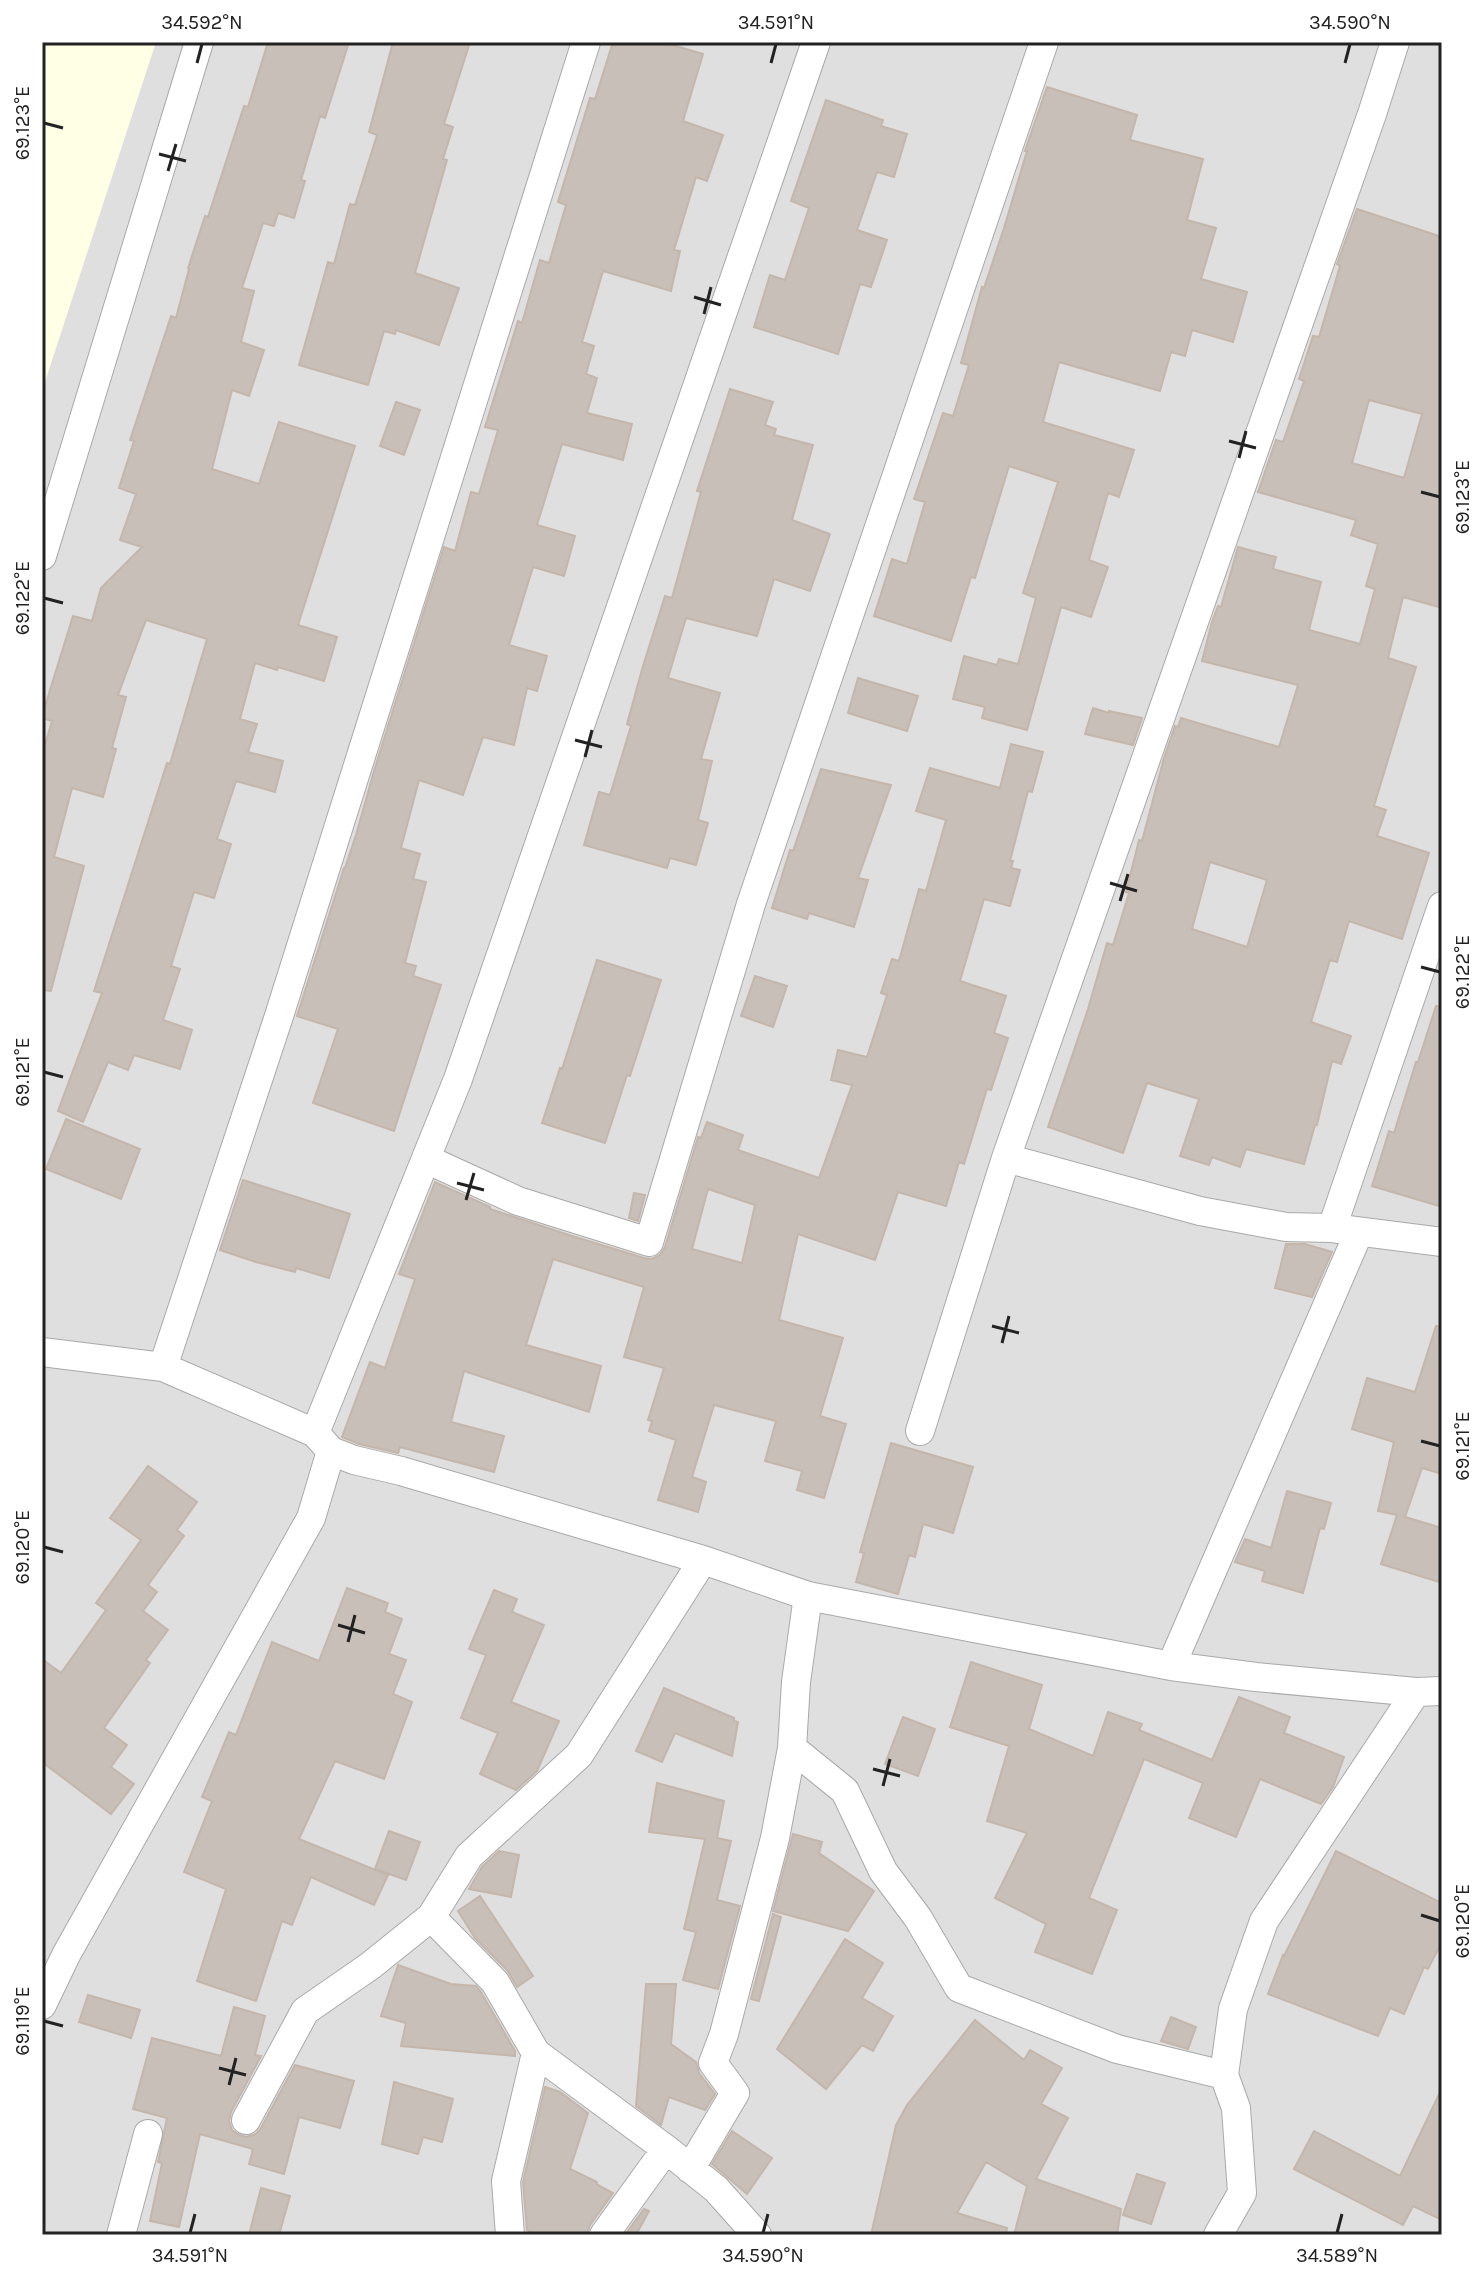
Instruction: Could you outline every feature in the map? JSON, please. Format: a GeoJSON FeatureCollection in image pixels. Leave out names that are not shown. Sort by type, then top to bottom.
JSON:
{"type":"FeatureCollection","features":[{"type":"Feature","properties":{"kind":"street"},"geometry":{"type":"LineString","coordinates":[[42,556],[199,42]]}},
{"type":"Feature","properties":{"kind":"street"},"geometry":{"type":"LineString","coordinates":[[163,1367],[279,1016],[586,42]]}},
{"type":"Feature","properties":{"kind":"street"},"geometry":{"type":"LineString","coordinates":[[42,2005],[54,1948],[311,1518],[323,1442],[458,1079],[816,42]]}},
{"type":"Feature","properties":{"kind":"street"},"geometry":{"type":"LineString","coordinates":[[426,1159],[518,1201],[649,1242],[751,904],[1044,42]]}},
{"type":"Feature","properties":{"kind":"street"},"geometry":{"type":"LineString","coordinates":[[920,1431],[1006,1158],[1395,42]]}},
{"type":"Feature","properties":{"kind":"street"},"geometry":{"type":"LineString","coordinates":[[1171,1666],[1345,1230],[1442,906]]}},
{"type":"Feature","properties":{"kind":"street"},"geometry":{"type":"LineString","coordinates":[[1006,1158],[1200,1211],[1286,1227],[1345,1230],[1442,1242]]}},
{"type":"Feature","properties":{"kind":"street"},"geometry":{"type":"LineString","coordinates":[[42,1352],[163,1367],[323,1442],[354,1460],[703,1560],[808,1596],[1171,1666],[1256,1677],[1429,1692]]}},
{"type":"Feature","properties":{"kind":"street"},"geometry":{"type":"LineString","coordinates":[[246,2120],[305,2011],[370,1966],[431,1917],[469,1856],[579,1755],[703,1560]]}},
{"type":"Feature","properties":{"kind":"street"},"geometry":{"type":"LineString","coordinates":[[690,2169],[735,2093],[713,2063],[724,2034],[775,1838],[792,1748],[796,1682],[808,1596]]}},
{"type":"Feature","properties":{"kind":"street"},"geometry":{"type":"LineString","coordinates":[[1218,2235],[1242,2193],[1236,2108],[1224,2075],[1233,2009],[1264,1921],[1429,1692]]}},
{"type":"Feature","properties":{"kind":"street"},"geometry":{"type":"LineString","coordinates":[[792,1748],[845,1791],[883,1871],[918,1918],[959,1988],[1117,2049],[1224,2075]]}},
{"type":"Feature","properties":{"kind":"street"},"geometry":{"type":"LineString","coordinates":[[431,1917],[495,1982],[536,2053],[716,2189],[757,2235]]}},
{"type":"Feature","properties":{"kind":"street"},"geometry":{"type":"LineString","coordinates":[[510,2235],[506,2181],[536,2053]]}},
{"type":"Feature","properties":{"kind":"street"},"geometry":{"type":"LineString","coordinates":[[121,2235],[148,2134]]}},
{"type":"Feature","properties":{"kind":"street"},"geometry":{"type":"LineString","coordinates":[[604,2235],[666,2149]]}},
{"type":"Feature","properties":{"kind":"shaded area"},"geometry":{"type":"Polygon","coordinates":[[[42,42],[1442,42],[1442,2235],[42,2235],[42,42]]]}},
{"type":"Feature","properties":{"kind":"shaded area"},"geometry":{"type":"Polygon","coordinates":[[[42,42],[156,42],[42,391],[42,42]]]}},
{"type":"Feature","properties":{"kind":"building"},"geometry":{"type":"Polygon","coordinates":[[[268,42],[349,42],[325,118],[320,116],[301,180],[305,181],[294,218],[278,213],[274,226],[263,223],[242,288],[254,291],[241,342],[264,350],[249,396],[232,390],[212,469],[259,484],[279,422],[355,446],[298,625],[337,637],[324,681],[255,663],[240,719],[257,724],[248,752],[283,761],[275,792],[236,781],[217,839],[231,844],[214,898],[194,892],[171,966],[180,969],[163,1020],[192,1030],[180,1069],[134,1055],[128,1070],[108,1062],[83,1122],[58,1111],[102,993],[94,991],[167,763],[170,764],[207,639],[146,620],[118,695],[126,697],[103,797],[72,788],[54,857],[84,866],[51,991],[42,990],[42,755],[52,721],[42,716],[73,616],[92,621],[101,588],[142,547],[120,540],[136,494],[119,488],[134,441],[130,440],[171,316],[176,318],[205,216],[208,217],[244,106],[248,107],[268,42]]]}},
{"type":"Feature","properties":{"kind":"building"},"geometry":{"type":"Polygon","coordinates":[[[393,42],[470,42],[444,124],[453,127],[443,159],[447,160],[415,273],[459,288],[439,345],[396,330],[395,334],[384,331],[368,385],[299,365],[328,262],[334,264],[350,204],[355,205],[377,135],[369,132],[393,42]]]}},
{"type":"Feature","properties":{"kind":"building"},"geometry":{"type":"Polygon","coordinates":[[[613,42],[662,42],[703,54],[683,121],[723,135],[707,181],[696,177],[674,250],[680,251],[671,291],[603,271],[582,342],[594,346],[586,374],[597,378],[587,413],[632,424],[623,460],[562,444],[537,525],[575,536],[564,576],[533,567],[509,645],[547,656],[537,691],[527,688],[514,745],[483,737],[463,795],[419,780],[401,848],[420,854],[413,879],[426,882],[405,963],[416,966],[413,976],[441,985],[394,1131],[313,1103],[338,1029],[297,1016],[444,547],[455,551],[471,492],[479,494],[498,430],[485,427],[518,321],[522,323],[540,260],[549,263],[566,205],[558,202],[590,98],[595,99],[613,42]]]}},
{"type":"Feature","properties":{"kind":"building"},"geometry":{"type":"Polygon","coordinates":[[[1047,87],[1137,115],[1130,140],[1203,159],[1187,220],[1216,228],[1201,279],[1247,292],[1233,342],[1192,330],[1185,356],[1171,352],[1160,391],[1059,362],[1043,422],[1134,450],[1119,497],[1108,493],[1089,560],[1108,567],[1091,617],[1061,607],[1027,730],[982,718],[985,707],[953,699],[964,656],[997,665],[999,659],[1018,664],[1036,598],[1023,593],[1058,482],[1009,466],[975,578],[971,577],[951,641],[874,616],[892,559],[907,564],[925,502],[914,499],[943,413],[953,416],[969,365],[961,363],[982,287],[1004,228],[1047,87]]]}},
{"type":"Feature","properties":{"kind":"building"},"geometry":{"type":"Polygon","coordinates":[[[826,100],[883,120],[881,126],[907,134],[894,177],[877,172],[857,230],[887,240],[871,287],[860,284],[838,354],[754,327],[770,275],[785,280],[809,208],[791,201],[826,100]]]}},
{"type":"Feature","properties":{"kind":"building"},"geometry":{"type":"Polygon","coordinates":[[[1357,209],[1442,237],[1442,608],[1403,597],[1388,658],[1416,667],[1374,806],[1386,810],[1377,836],[1429,853],[1402,939],[1349,921],[1337,962],[1330,960],[1311,1022],[1351,1036],[1341,1064],[1332,1061],[1304,1164],[1246,1149],[1240,1167],[1212,1157],[1209,1165],[1180,1156],[1199,1099],[1147,1083],[1123,1153],[1048,1127],[1107,943],[1113,945],[1129,893],[1126,892],[1139,840],[1142,841],[1175,726],[1178,727],[1181,718],[1279,747],[1298,685],[1202,661],[1238,547],[1276,557],[1273,569],[1321,582],[1309,630],[1360,644],[1375,589],[1366,586],[1378,544],[1351,535],[1356,520],[1258,492],[1276,440],[1283,442],[1304,381],[1299,379],[1313,336],[1319,337],[1340,266],[1337,264],[1357,209]],[[1369,400],[1352,463],[1404,478],[1422,414],[1369,400]],[[1210,862],[1192,929],[1247,947],[1267,880],[1210,862]]]}},
{"type":"Feature","properties":{"kind":"building"},"geometry":{"type":"Polygon","coordinates":[[[730,389],[773,402],[765,425],[776,429],[774,435],[813,445],[792,520],[830,534],[810,591],[774,579],[757,636],[686,618],[668,678],[720,693],[701,759],[712,761],[698,820],[708,823],[696,865],[670,858],[667,868],[584,845],[599,792],[610,795],[631,726],[627,724],[643,666],[665,596],[672,598],[701,492],[697,491],[730,389]]]}},
{"type":"Feature","properties":{"kind":"building"},"geometry":{"type":"Polygon","coordinates":[[[396,402],[420,410],[404,455],[380,446],[396,402]]]}},
{"type":"Feature","properties":{"kind":"building"},"geometry":{"type":"Polygon","coordinates":[[[858,678],[918,696],[907,731],[848,713],[858,678]]]}},
{"type":"Feature","properties":{"kind":"building"},"geometry":{"type":"Polygon","coordinates":[[[1093,708],[1142,718],[1133,745],[1085,734],[1093,708]]]}},
{"type":"Feature","properties":{"kind":"building"},"geometry":{"type":"Polygon","coordinates":[[[1011,744],[1043,752],[1032,792],[1028,791],[1010,861],[1013,861],[1011,868],[1020,870],[1010,906],[984,899],[960,981],[1006,996],[994,1033],[1008,1038],[991,1090],[987,1089],[964,1164],[959,1162],[946,1206],[898,1192],[875,1260],[798,1234],[779,1320],[843,1338],[820,1416],[846,1424],[824,1498],[797,1490],[802,1471],[765,1461],[776,1421],[714,1405],[692,1477],[706,1482],[698,1512],[658,1500],[676,1440],[649,1431],[652,1421],[648,1420],[664,1368],[624,1357],[644,1287],[553,1259],[526,1345],[601,1366],[589,1412],[464,1371],[451,1422],[504,1436],[494,1472],[400,1447],[398,1453],[342,1437],[370,1362],[385,1368],[415,1279],[399,1274],[435,1182],[490,1209],[652,1259],[660,1255],[665,1247],[698,1137],[701,1138],[707,1122],[743,1135],[738,1150],[819,1178],[852,1085],[831,1080],[838,1050],[867,1057],[887,995],[881,993],[892,959],[899,961],[919,889],[926,891],[946,820],[916,811],[930,768],[1000,788],[1011,744]],[[708,1189],[692,1249],[742,1263],[755,1205],[708,1189]]]}},
{"type":"Feature","properties":{"kind":"building"},"geometry":{"type":"Polygon","coordinates":[[[821,769],[891,785],[858,878],[868,880],[854,927],[809,913],[807,919],[772,908],[821,769]]]}},
{"type":"Feature","properties":{"kind":"building"},"geometry":{"type":"Polygon","coordinates":[[[597,960],[661,980],[605,1143],[542,1123],[597,960]]]}},
{"type":"Feature","properties":{"kind":"building"},"geometry":{"type":"Polygon","coordinates":[[[755,976],[787,986],[773,1027],[741,1016],[755,976]]]}},
{"type":"Feature","properties":{"kind":"building"},"geometry":{"type":"Polygon","coordinates":[[[1436,1006],[1442,1007],[1442,1207],[1372,1186],[1389,1131],[1394,1133],[1436,1006]]]}},
{"type":"Feature","properties":{"kind":"building"},"geometry":{"type":"Polygon","coordinates":[[[66,1119],[140,1149],[121,1199],[46,1169],[66,1119]]]}},
{"type":"Feature","properties":{"kind":"building"},"geometry":{"type":"Polygon","coordinates":[[[243,1180],[350,1214],[329,1278],[296,1268],[295,1272],[256,1262],[220,1250],[243,1180]]]}},
{"type":"Feature","properties":{"kind":"building"},"geometry":{"type":"Polygon","coordinates":[[[634,1193],[645,1195],[638,1221],[629,1218],[634,1193]]]}},
{"type":"Feature","properties":{"kind":"building"},"geometry":{"type":"Polygon","coordinates":[[[1286,1244],[1305,1244],[1332,1252],[1312,1297],[1275,1288],[1286,1244]]]}},
{"type":"Feature","properties":{"kind":"building"},"geometry":{"type":"Polygon","coordinates":[[[1436,1326],[1442,1327],[1442,1474],[1422,1468],[1405,1517],[1442,1528],[1442,1583],[1381,1564],[1397,1515],[1378,1511],[1394,1442],[1352,1429],[1367,1378],[1415,1392],[1436,1326]]]}},
{"type":"Feature","properties":{"kind":"building"},"geometry":{"type":"Polygon","coordinates":[[[891,1443],[973,1467],[953,1533],[923,1524],[915,1557],[909,1555],[898,1594],[856,1582],[864,1553],[860,1552],[891,1443]]]}},
{"type":"Feature","properties":{"kind":"building"},"geometry":{"type":"Polygon","coordinates":[[[148,1466],[197,1502],[177,1530],[184,1536],[148,1585],[157,1592],[143,1611],[168,1630],[146,1660],[150,1663],[104,1728],[127,1745],[111,1767],[134,1784],[111,1814],[42,1762],[42,1659],[61,1673],[106,1610],[96,1603],[141,1540],[110,1518],[148,1466]]]}},
{"type":"Feature","properties":{"kind":"building"},"geometry":{"type":"Polygon","coordinates":[[[1287,1491],[1331,1503],[1324,1529],[1320,1528],[1303,1593],[1262,1581],[1265,1571],[1235,1562],[1245,1539],[1271,1548],[1287,1491]]]}},
{"type":"Feature","properties":{"kind":"building"},"geometry":{"type":"Polygon","coordinates":[[[347,1588],[388,1603],[385,1612],[402,1619],[389,1654],[406,1660],[393,1694],[412,1702],[384,1779],[335,1761],[299,1839],[388,1875],[374,1905],[311,1877],[292,1925],[282,1921],[256,2001],[197,1981],[226,1889],[184,1872],[212,1801],[202,1797],[229,1732],[236,1735],[272,1642],[319,1661],[347,1588]]]}},
{"type":"Feature","properties":{"kind":"building"},"geometry":{"type":"Polygon","coordinates":[[[494,1590],[517,1599],[512,1612],[544,1625],[511,1702],[559,1721],[537,1771],[516,1790],[480,1774],[498,1733],[461,1718],[486,1655],[469,1649],[494,1590]]]}},
{"type":"Feature","properties":{"kind":"building"},"geometry":{"type":"Polygon","coordinates":[[[971,1662],[1042,1685],[1029,1729],[1093,1756],[1108,1712],[1142,1724],[1139,1730],[1212,1760],[1239,1697],[1290,1717],[1284,1733],[1344,1757],[1333,1787],[1321,1804],[1260,1779],[1236,1837],[1189,1818],[1203,1783],[1144,1759],[1089,1898],[1117,1910],[1092,1974],[1035,1952],[1046,1924],[995,1898],[1027,1833],[987,1821],[1009,1746],[950,1727],[971,1662]]]}},
{"type":"Feature","properties":{"kind":"building"},"geometry":{"type":"Polygon","coordinates":[[[664,1688],[738,1722],[732,1756],[675,1733],[662,1762],[636,1751],[664,1688]]]}},
{"type":"Feature","properties":{"kind":"building"},"geometry":{"type":"Polygon","coordinates":[[[903,1717],[935,1729],[918,1776],[885,1764],[903,1717]]]}},
{"type":"Feature","properties":{"kind":"building"},"geometry":{"type":"Polygon","coordinates":[[[657,1783],[724,1801],[717,1838],[731,1841],[717,1900],[740,1906],[718,1989],[683,1980],[696,1932],[684,1929],[705,1839],[649,1832],[657,1783]]]}},
{"type":"Feature","properties":{"kind":"building"},"geometry":{"type":"Polygon","coordinates":[[[389,1831],[420,1842],[406,1880],[375,1869],[389,1831]]]}},
{"type":"Feature","properties":{"kind":"building"},"geometry":{"type":"Polygon","coordinates":[[[793,1834],[822,1842],[819,1853],[874,1891],[848,1931],[773,1911],[793,1834]]]}},
{"type":"Feature","properties":{"kind":"building"},"geometry":{"type":"Polygon","coordinates":[[[499,1851],[519,1855],[511,1897],[469,1889],[482,1867],[499,1851]]]}},
{"type":"Feature","properties":{"kind":"building"},"geometry":{"type":"Polygon","coordinates":[[[1336,1851],[1442,1903],[1442,1942],[1428,1969],[1424,1967],[1404,2014],[1390,2008],[1378,2036],[1268,1994],[1283,1955],[1336,1851]]]}},
{"type":"Feature","properties":{"kind":"building"},"geometry":{"type":"Polygon","coordinates":[[[480,1896],[533,1976],[517,1987],[507,1970],[475,1938],[458,1911],[480,1896]]]}},
{"type":"Feature","properties":{"kind":"building"},"geometry":{"type":"Polygon","coordinates":[[[773,1914],[781,1917],[759,2001],[751,1999],[773,1914]]]}},
{"type":"Feature","properties":{"kind":"building"},"geometry":{"type":"Polygon","coordinates":[[[845,1939],[883,1963],[862,1998],[893,2016],[873,2051],[862,2045],[826,2089],[777,2049],[845,1939]]]}},
{"type":"Feature","properties":{"kind":"building"},"geometry":{"type":"Polygon","coordinates":[[[398,1965],[451,1984],[476,1986],[515,2051],[515,2056],[401,2046],[406,2023],[381,2016],[398,1965]]]}},
{"type":"Feature","properties":{"kind":"building"},"geometry":{"type":"Polygon","coordinates":[[[646,1984],[676,1984],[671,2044],[696,2062],[699,2073],[715,2094],[705,2110],[669,2097],[661,2125],[636,2106],[646,1984]]]}},
{"type":"Feature","properties":{"kind":"building"},"geometry":{"type":"Polygon","coordinates":[[[88,1995],[140,2010],[131,2038],[79,2022],[88,1995]]]}},
{"type":"Feature","properties":{"kind":"building"},"geometry":{"type":"Polygon","coordinates":[[[234,2007],[265,2016],[255,2055],[261,2056],[231,2112],[229,2121],[232,2130],[246,2137],[256,2134],[295,2065],[354,2081],[340,2128],[299,2117],[284,2174],[249,2164],[253,2149],[200,2134],[179,2227],[150,2221],[167,2118],[133,2109],[152,2038],[221,2056],[234,2007]]]}},
{"type":"Feature","properties":{"kind":"building"},"geometry":{"type":"Polygon","coordinates":[[[1171,2017],[1196,2027],[1188,2049],[1161,2041],[1171,2017]]]}},
{"type":"Feature","properties":{"kind":"building"},"geometry":{"type":"Polygon","coordinates":[[[975,2020],[1024,2060],[1030,2050],[1062,2068],[1041,2104],[1068,2118],[1036,2179],[1121,2209],[1117,2235],[1014,2235],[1027,2186],[986,2162],[957,2213],[1007,2228],[1006,2235],[871,2235],[896,2125],[907,2105],[975,2020]]]}},
{"type":"Feature","properties":{"kind":"building"},"geometry":{"type":"Polygon","coordinates":[[[394,2082],[453,2099],[442,2142],[423,2137],[418,2154],[382,2144],[394,2082]]]}},
{"type":"Feature","properties":{"kind":"building"},"geometry":{"type":"Polygon","coordinates":[[[545,2087],[560,2092],[588,2113],[570,2169],[613,2193],[590,2225],[587,2235],[536,2235],[527,2230],[523,2182],[545,2087]]]}},
{"type":"Feature","properties":{"kind":"building"},"geometry":{"type":"Polygon","coordinates":[[[1442,2088],[1442,2220],[1413,2206],[1403,2225],[1294,2169],[1314,2131],[1400,2176],[1442,2088]]]}},
{"type":"Feature","properties":{"kind":"building"},"geometry":{"type":"Polygon","coordinates":[[[732,2131],[772,2158],[747,2194],[712,2164],[732,2131]]]}},
{"type":"Feature","properties":{"kind":"building"},"geometry":{"type":"Polygon","coordinates":[[[1137,2174],[1165,2183],[1151,2224],[1123,2215],[1137,2174]]]}},
{"type":"Feature","properties":{"kind":"building"},"geometry":{"type":"Polygon","coordinates":[[[261,2188],[290,2196],[279,2235],[249,2235],[261,2188]]]}},
{"type":"Feature","properties":{"kind":"building"},"geometry":{"type":"Polygon","coordinates":[[[644,2209],[649,2211],[636,2235],[625,2235],[644,2209]]]}}]}
